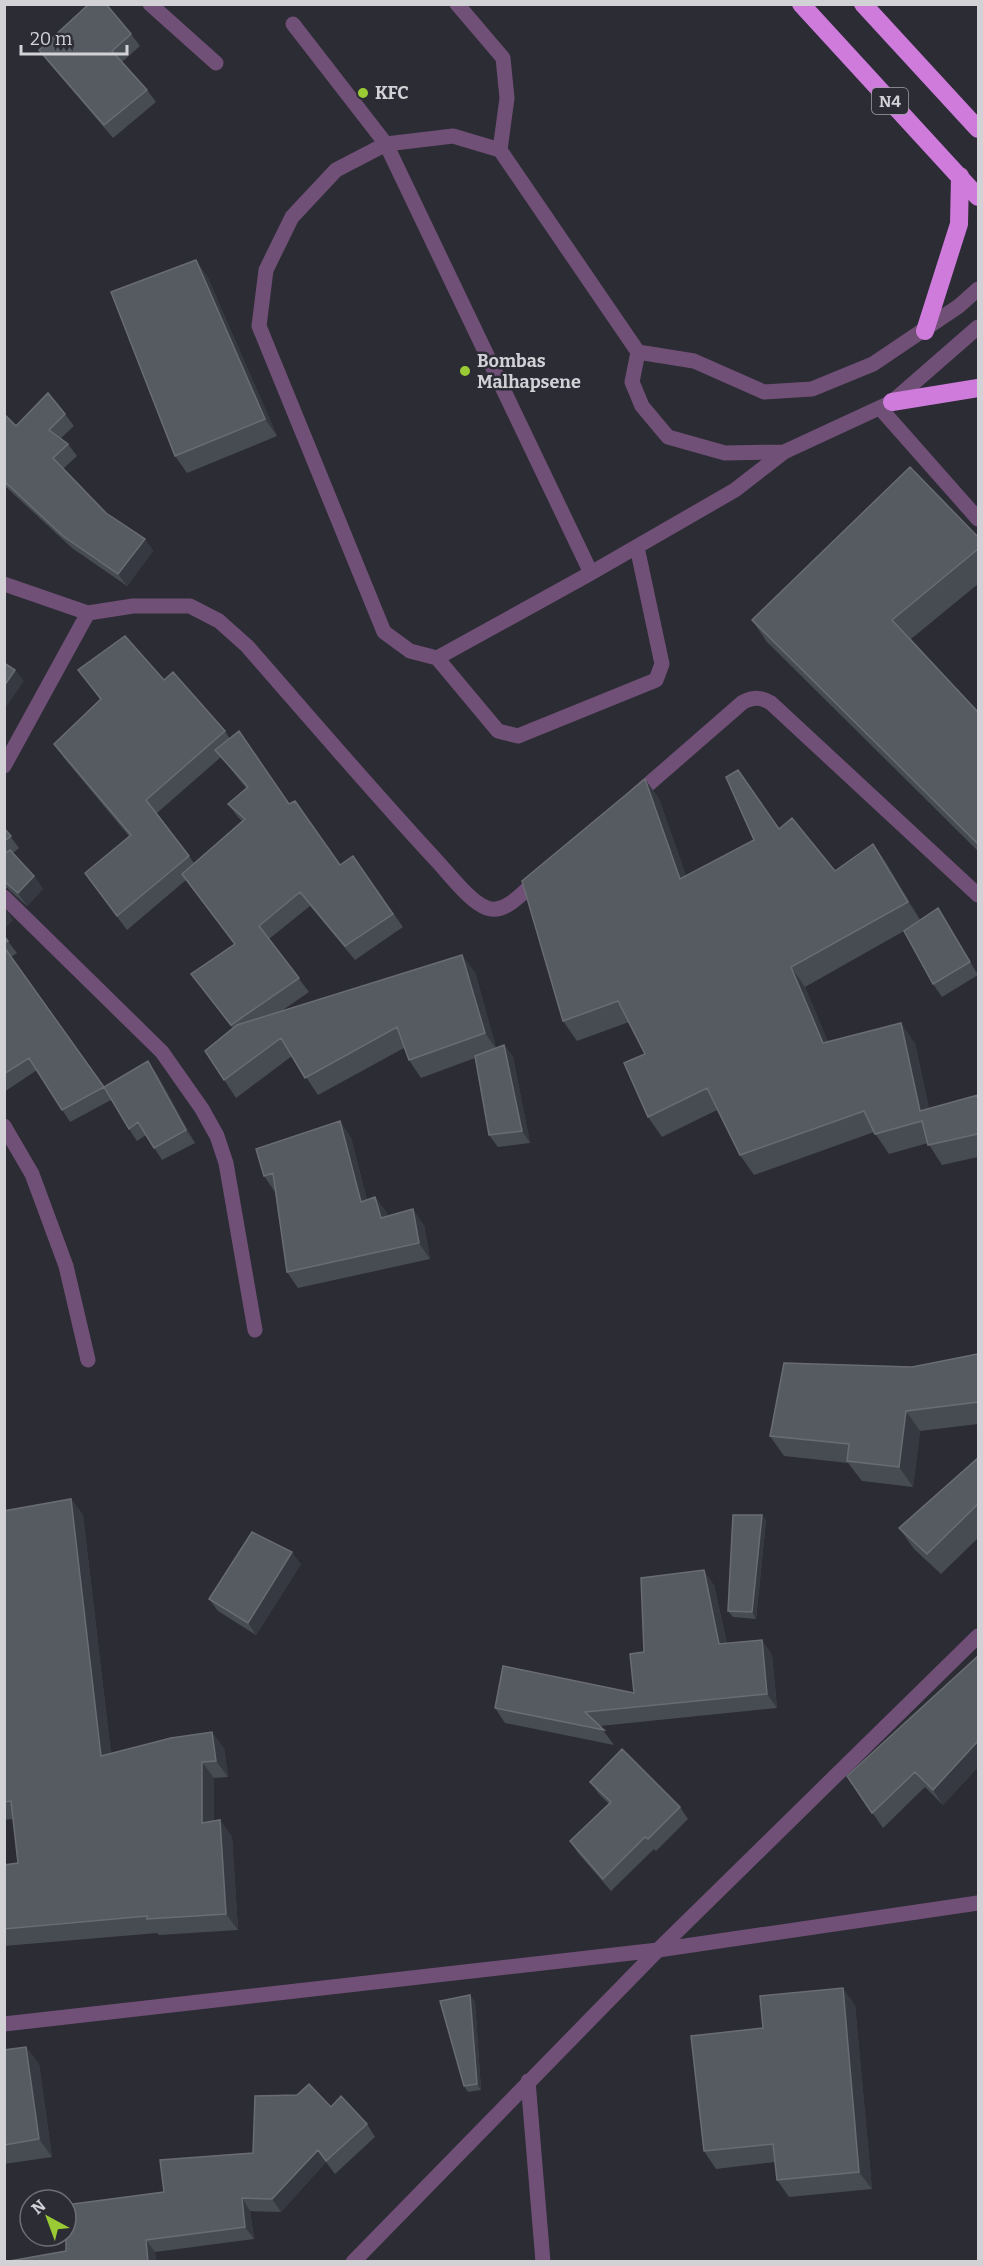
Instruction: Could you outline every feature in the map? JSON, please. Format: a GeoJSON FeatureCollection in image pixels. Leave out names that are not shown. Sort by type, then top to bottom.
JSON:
{"type":"FeatureCollection","features":[{"type":"Feature","properties":{"kind":"highway","name":"N4"},"geometry":{"type":"LineString","coordinates":[[801,4],[978,197]]}},
{"type":"Feature","properties":{"kind":"highway","name":"N4"},"geometry":{"type":"LineString","coordinates":[[863,4],[978,129]]}},
{"type":"Feature","properties":{"kind":"highway"},"geometry":{"type":"LineString","coordinates":[[925,330],[959,224],[960,176]]}},
{"type":"Feature","properties":{"kind":"highway"},"geometry":{"type":"LineString","coordinates":[[886,405],[978,388]]}},
{"type":"Feature","properties":{"kind":"street"},"geometry":{"type":"LineString","coordinates":[[150,4],[216,63]]}},
{"type":"Feature","properties":{"kind":"street"},"geometry":{"type":"LineString","coordinates":[[457,4],[503,58],[507,98],[500,150]]}},
{"type":"Feature","properties":{"kind":"street"},"geometry":{"type":"LineString","coordinates":[[293,24],[386,144],[591,573]]}},
{"type":"Feature","properties":{"kind":"street"},"geometry":{"type":"LineString","coordinates":[[637,547],[662,663],[656,680],[518,736],[498,730],[437,658],[410,651],[384,632],[260,326],[266,270],[292,217],[336,170],[386,144],[453,136],[500,150],[638,352],[632,382],[642,406],[668,436],[725,453],[783,452]]}},
{"type":"Feature","properties":{"kind":"street"},"geometry":{"type":"LineString","coordinates":[[638,352],[694,361],[764,392],[812,389],[873,364],[959,306],[978,289]]}},
{"type":"Feature","properties":{"kind":"street"},"geometry":{"type":"LineString","coordinates":[[437,658],[735,490],[783,452],[886,405],[978,327]]}},
{"type":"Feature","properties":{"kind":"street"},"geometry":{"type":"LineString","coordinates":[[886,405],[978,519]]}},
{"type":"Feature","properties":{"kind":"street"},"geometry":{"type":"LineString","coordinates":[[4,584],[88,613],[133,606],[190,606],[219,621],[247,646],[422,845],[467,893],[485,908],[495,910],[504,908],[548,870]]}},
{"type":"Feature","properties":{"kind":"street"},"geometry":{"type":"LineString","coordinates":[[4,766],[88,613]]}},
{"type":"Feature","properties":{"kind":"street"},"geometry":{"type":"LineString","coordinates":[[619,809],[743,702],[753,698],[763,698],[978,895]]}},
{"type":"Feature","properties":{"kind":"street"},"geometry":{"type":"LineString","coordinates":[[4,897],[162,1052],[202,1109],[217,1136],[225,1163],[255,1330]]}},
{"type":"Feature","properties":{"kind":"street"},"geometry":{"type":"LineString","coordinates":[[4,1126],[32,1174],[66,1266],[88,1360]]}},
{"type":"Feature","properties":{"kind":"street"},"geometry":{"type":"LineString","coordinates":[[353,2262],[658,1950],[978,1636]]}},
{"type":"Feature","properties":{"kind":"street"},"geometry":{"type":"LineString","coordinates":[[4,2024],[658,1950],[978,1903]]}},
{"type":"Feature","properties":{"kind":"street"},"geometry":{"type":"LineString","coordinates":[[528,2081],[543,2262]]}},
{"type":"Feature","properties":{"kind":"building"},"geometry":{"type":"Polygon","coordinates":[[[89,4],[106,4],[131,34],[112,51],[147,90],[104,125],[39,50],[89,4]]]}},
{"type":"Feature","properties":{"kind":"building"},"geometry":{"type":"Polygon","coordinates":[[[196,260],[265,419],[175,456],[111,292],[196,260]]]}},
{"type":"Feature","properties":{"kind":"building"},"geometry":{"type":"Polygon","coordinates":[[[48,393],[65,414],[49,430],[68,444],[53,458],[106,513],[145,539],[118,574],[63,536],[4,481],[4,414],[16,426],[48,393]]]}},
{"type":"Feature","properties":{"kind":"building"},"geometry":{"type":"Polygon","coordinates":[[[910,467],[978,537],[978,549],[892,620],[978,712],[978,844],[752,620],[910,467]]]}},
{"type":"Feature","properties":{"kind":"building"},"geometry":{"type":"Polygon","coordinates":[[[125,636],[164,680],[173,672],[225,731],[146,800],[189,856],[117,916],[85,873],[131,835],[54,744],[101,699],[78,670],[125,636]]]}},
{"type":"Feature","properties":{"kind":"building"},"geometry":{"type":"Polygon","coordinates":[[[4,663],[15,670],[4,686],[4,663]]]}},
{"type":"Feature","properties":{"kind":"building"},"geometry":{"type":"Polygon","coordinates":[[[239,731],[289,804],[295,801],[340,865],[353,856],[393,914],[345,946],[300,892],[259,926],[299,978],[231,1025],[191,974],[235,944],[182,874],[245,819],[228,804],[248,787],[215,750],[239,731]]]}},
{"type":"Feature","properties":{"kind":"building"},"geometry":{"type":"Polygon","coordinates":[[[738,770],[779,829],[792,818],[835,871],[873,844],[908,902],[791,967],[823,1043],[901,1023],[920,1111],[978,1095],[978,1134],[928,1145],[922,1121],[875,1134],[864,1111],[740,1155],[707,1088],[648,1117],[624,1063],[645,1054],[618,1001],[563,1021],[522,881],[645,779],[680,879],[754,840],[726,777],[738,770]]]}},
{"type":"Feature","properties":{"kind":"building"},"geometry":{"type":"Polygon","coordinates":[[[4,828],[11,836],[4,841],[4,828]]]}},
{"type":"Feature","properties":{"kind":"building"},"geometry":{"type":"Polygon","coordinates":[[[10,850],[34,876],[18,893],[4,881],[4,854],[10,850]]]}},
{"type":"Feature","properties":{"kind":"building"},"geometry":{"type":"Polygon","coordinates":[[[938,908],[970,962],[933,984],[904,931],[938,908]]]}},
{"type":"Feature","properties":{"kind":"building"},"geometry":{"type":"Polygon","coordinates":[[[4,947],[104,1087],[62,1110],[29,1058],[4,1074],[4,947]]]}},
{"type":"Feature","properties":{"kind":"building"},"geometry":{"type":"Polygon","coordinates":[[[462,955],[485,1033],[409,1060],[397,1027],[305,1078],[281,1038],[224,1080],[205,1051],[237,1025],[462,955]]]}},
{"type":"Feature","properties":{"kind":"building"},"geometry":{"type":"Polygon","coordinates":[[[504,1045],[522,1131],[489,1135],[475,1056],[504,1045]]]}},
{"type":"Feature","properties":{"kind":"building"},"geometry":{"type":"Polygon","coordinates":[[[148,1061],[186,1130],[154,1148],[138,1122],[129,1129],[104,1087],[148,1061]]]}},
{"type":"Feature","properties":{"kind":"building"},"geometry":{"type":"Polygon","coordinates":[[[340,1121],[361,1202],[375,1197],[381,1218],[413,1209],[419,1243],[287,1272],[273,1173],[264,1176],[256,1149],[340,1121]]]}},
{"type":"Feature","properties":{"kind":"building"},"geometry":{"type":"Polygon","coordinates":[[[978,1354],[978,1402],[906,1411],[899,1467],[847,1461],[849,1444],[770,1436],[784,1363],[912,1367],[978,1354]]]}},
{"type":"Feature","properties":{"kind":"building"},"geometry":{"type":"Polygon","coordinates":[[[978,1458],[978,1504],[927,1554],[899,1528],[978,1458]]]}},
{"type":"Feature","properties":{"kind":"building"},"geometry":{"type":"Polygon","coordinates":[[[71,1499],[101,1756],[171,1738],[212,1732],[216,1761],[202,1762],[202,1823],[220,1820],[226,1914],[147,1919],[147,1916],[4,1929],[4,1865],[18,1863],[11,1801],[4,1802],[4,1511],[71,1499]]]}},
{"type":"Feature","properties":{"kind":"building"},"geometry":{"type":"Polygon","coordinates":[[[733,1515],[762,1515],[752,1612],[728,1611],[733,1515]]]}},
{"type":"Feature","properties":{"kind":"building"},"geometry":{"type":"Polygon","coordinates":[[[252,1532],[292,1552],[248,1623],[209,1599],[252,1532]]]}},
{"type":"Feature","properties":{"kind":"building"},"geometry":{"type":"Polygon","coordinates":[[[704,1570],[719,1644],[762,1640],[767,1694],[585,1712],[604,1730],[495,1708],[503,1666],[634,1693],[630,1654],[644,1652],[641,1578],[704,1570]]]}},
{"type":"Feature","properties":{"kind":"building"},"geometry":{"type":"Polygon","coordinates":[[[978,1656],[978,1741],[933,1790],[915,1772],[872,1813],[847,1776],[978,1656]]]}},
{"type":"Feature","properties":{"kind":"building"},"geometry":{"type":"Polygon","coordinates":[[[622,1749],[680,1807],[648,1839],[645,1837],[603,1879],[570,1841],[611,1802],[590,1782],[622,1749]]]}},
{"type":"Feature","properties":{"kind":"building"},"geometry":{"type":"Polygon","coordinates":[[[843,1988],[859,2172],[777,2180],[773,2144],[704,2151],[691,2036],[763,2028],[760,1996],[843,1988]]]}},
{"type":"Feature","properties":{"kind":"building"},"geometry":{"type":"Polygon","coordinates":[[[470,1995],[477,2084],[464,2086],[440,2001],[470,1995]]]}},
{"type":"Feature","properties":{"kind":"building"},"geometry":{"type":"Polygon","coordinates":[[[26,2047],[39,2139],[4,2145],[4,2050],[26,2047]]]}},
{"type":"Feature","properties":{"kind":"building"},"geometry":{"type":"Polygon","coordinates":[[[309,2084],[331,2107],[341,2096],[367,2124],[326,2161],[318,2150],[272,2199],[242,2198],[245,2227],[146,2240],[148,2262],[4,2262],[66,2251],[66,2248],[78,2248],[78,2203],[164,2192],[160,2160],[253,2153],[255,2096],[297,2095],[309,2084]]]}},
{"type":"Feature","properties":{"kind":"place","name":"KFC"},"geometry":{"type":"Point","coordinates":[363,93]}},
{"type":"Feature","properties":{"kind":"place","name":"Bombas Malhapsene"},"geometry":{"type":"Point","coordinates":[465,371]}}]}
